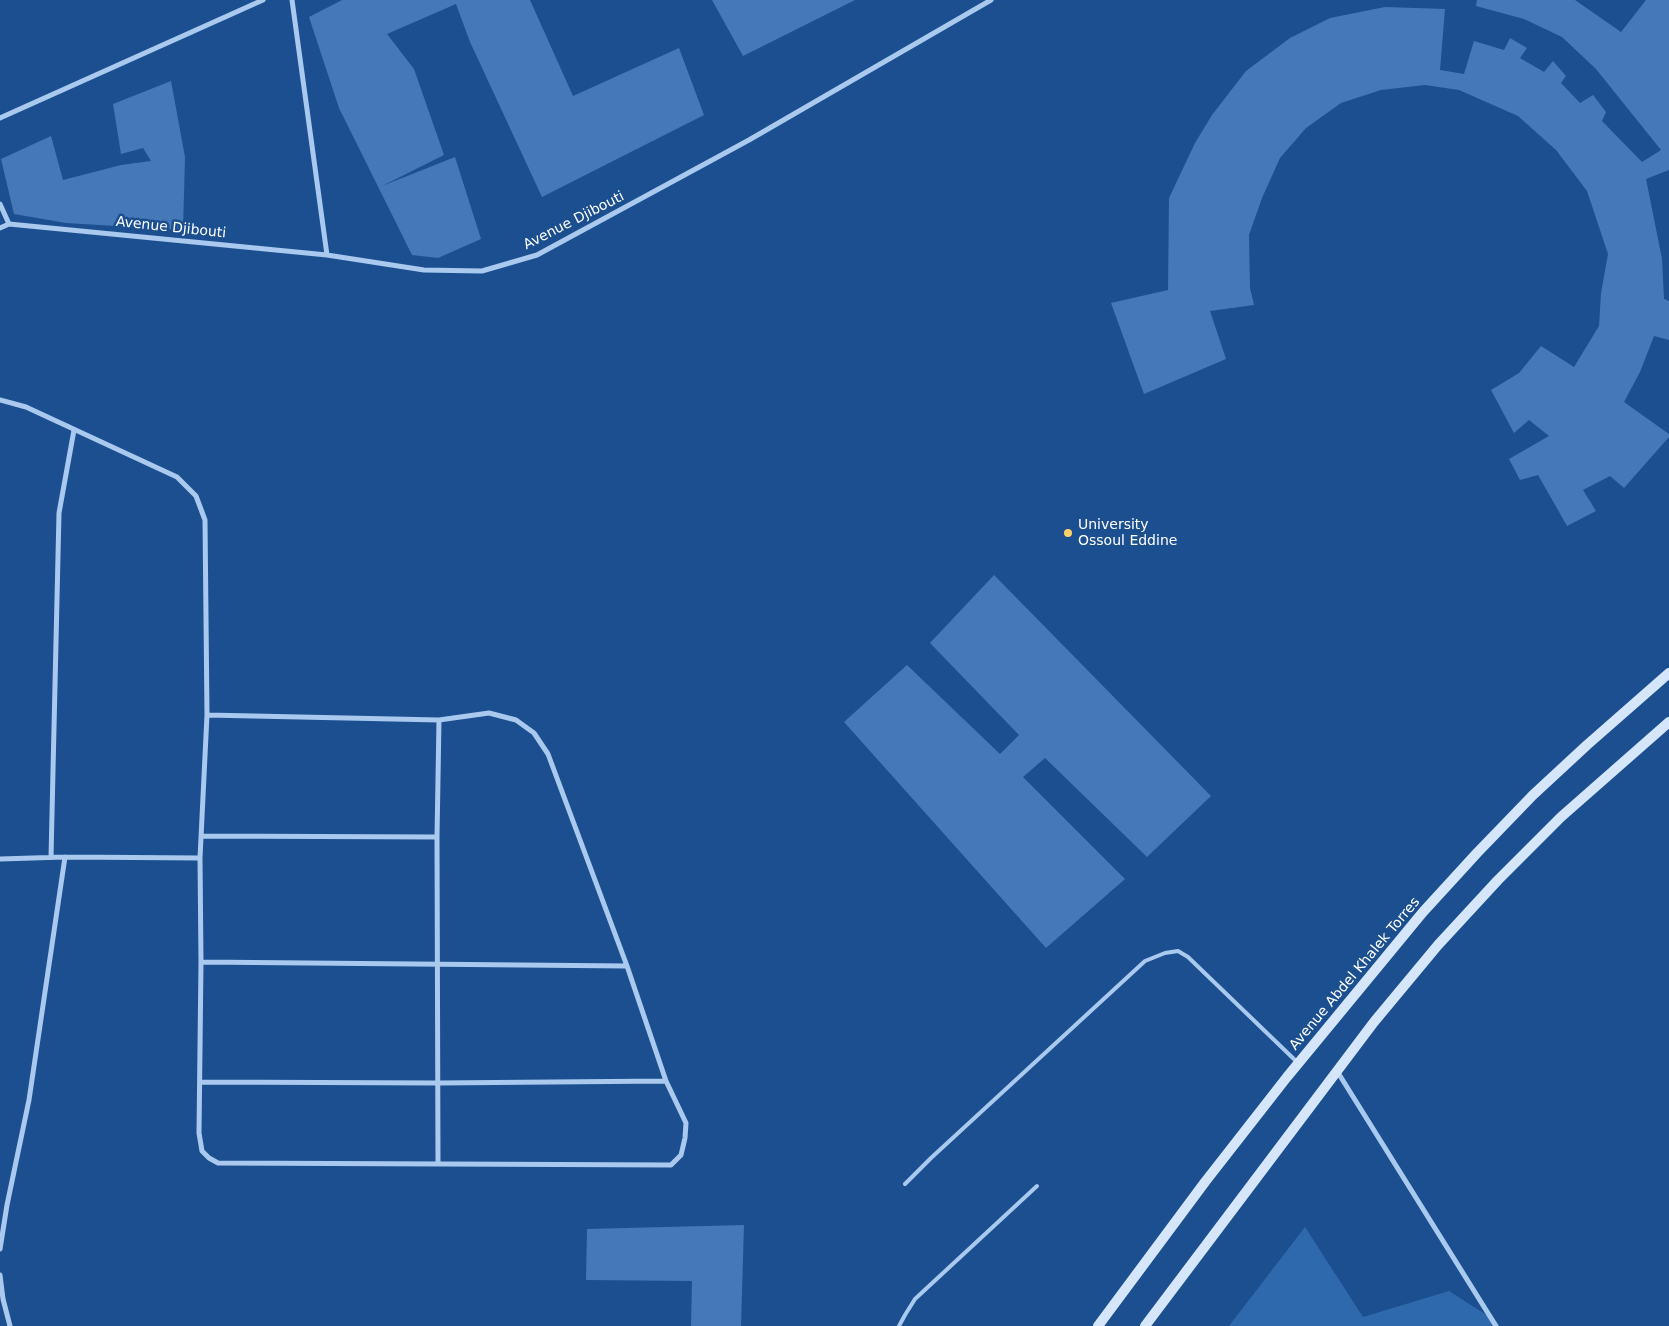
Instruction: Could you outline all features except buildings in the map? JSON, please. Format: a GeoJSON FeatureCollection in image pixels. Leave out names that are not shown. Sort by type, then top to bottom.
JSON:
{"type":"FeatureCollection","features":[{"type":"Feature","properties":{"kind":"main road","name":"Avenue Abdel Khalek Torres"},"geometry":{"type":"LineString","coordinates":[[1098,1326],[1205,1182],[1299,1063],[1423,912],[1532,795],[1587,744],[1669,673]]}},
{"type":"Feature","properties":{"kind":"main road"},"geometry":{"type":"LineString","coordinates":[[1145,1326],[1336,1071],[1426,959],[1498,880],[1561,817],[1669,722]]}},
{"type":"Feature","properties":{"kind":"street"},"geometry":{"type":"LineString","coordinates":[[0,118],[262,0]]}},
{"type":"Feature","properties":{"kind":"street"},"geometry":{"type":"LineString","coordinates":[[292,0],[327,255]]}},
{"type":"Feature","properties":{"kind":"street","name":"Avenue Djibouti"},"geometry":{"type":"LineString","coordinates":[[8,224],[327,255],[424,270],[482,271],[537,255],[749,140],[991,0]]}},
{"type":"Feature","properties":{"kind":"street"},"geometry":{"type":"LineString","coordinates":[[0,204],[8,224],[0,228]]}},
{"type":"Feature","properties":{"kind":"street"},"geometry":{"type":"LineString","coordinates":[[0,400],[26,407],[177,477],[196,496],[205,520],[207,715],[200,858],[202,962],[199,1133],[202,1151],[218,1163],[671,1165],[681,1155],[686,1138],[686,1123],[666,1081],[627,966],[548,754],[534,732],[516,720],[488,713],[440,720],[207,715]]}},
{"type":"Feature","properties":{"kind":"street"},"geometry":{"type":"LineString","coordinates":[[51,857],[59,513],[74,430]]}},
{"type":"Feature","properties":{"kind":"street"},"geometry":{"type":"LineString","coordinates":[[438,1164],[437,837],[440,720]]}},
{"type":"Feature","properties":{"kind":"street"},"geometry":{"type":"LineString","coordinates":[[202,836],[437,837]]}},
{"type":"Feature","properties":{"kind":"street"},"geometry":{"type":"LineString","coordinates":[[0,859],[51,857],[200,858]]}},
{"type":"Feature","properties":{"kind":"street"},"geometry":{"type":"LineString","coordinates":[[0,1249],[7,1205],[29,1100],[65,857]]}},
{"type":"Feature","properties":{"kind":"street"},"geometry":{"type":"LineString","coordinates":[[202,962],[627,966]]}},
{"type":"Feature","properties":{"kind":"street"},"geometry":{"type":"LineString","coordinates":[[1336,1071],[1496,1326]]}},
{"type":"Feature","properties":{"kind":"street"},"geometry":{"type":"LineString","coordinates":[[200,1082],[438,1083],[666,1081]]}},
{"type":"Feature","properties":{"kind":"street"},"geometry":{"type":"LineString","coordinates":[[0,1275],[3,1299],[10,1326]]}},
{"type":"Feature","properties":{"kind":"lane"},"geometry":{"type":"LineString","coordinates":[[905,1184],[1145,961],[1166,953],[1178,951],[1188,957],[1299,1063]]}},
{"type":"Feature","properties":{"kind":"lane"},"geometry":{"type":"LineString","coordinates":[[899,1326],[916,1299],[1037,1186]]}},
{"type":"Feature","properties":{"kind":"shaded area"},"geometry":{"type":"Polygon","coordinates":[[[1305,1227],[1363,1317],[1449,1291],[1496,1321],[1499,1326],[1229,1326],[1305,1227]]]}},
{"type":"Feature","properties":{"kind":"place","name":"University Ossoul Eddine"},"geometry":{"type":"Point","coordinates":[1068,533]}}]}
